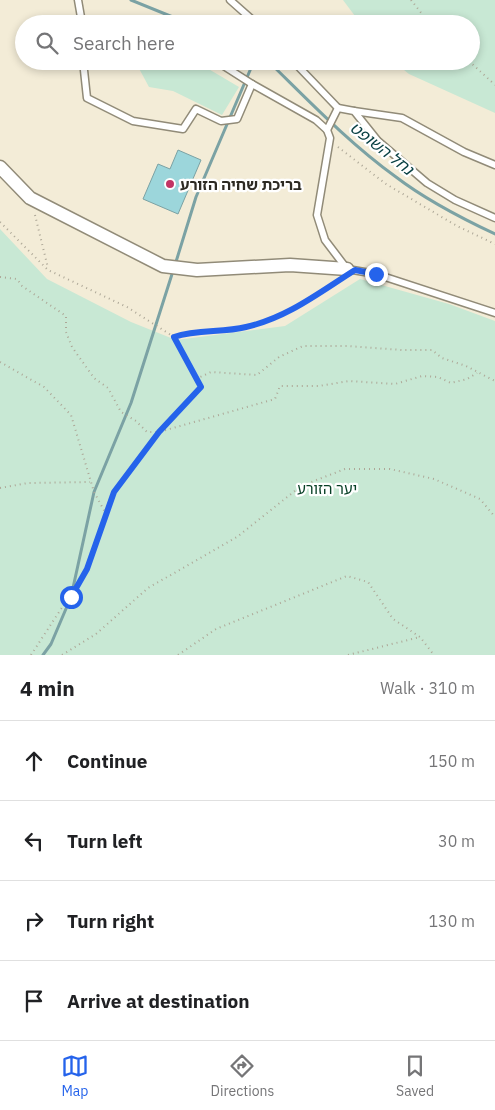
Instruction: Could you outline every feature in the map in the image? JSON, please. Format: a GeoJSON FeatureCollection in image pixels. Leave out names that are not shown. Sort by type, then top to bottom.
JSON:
{"type":"FeatureCollection","features":[{"type":"Feature","properties":{"kind":"street"},"geometry":{"type":"LineString","coordinates":[[0,167],[30,198],[163,266],[197,270],[251,266],[314,265],[347,269]]}},
{"type":"Feature","properties":{"kind":"lane"},"geometry":{"type":"LineString","coordinates":[[78,0],[81,15]]}},
{"type":"Feature","properties":{"kind":"lane"},"geometry":{"type":"LineString","coordinates":[[230,0],[247,15]]}},
{"type":"Feature","properties":{"kind":"lane"},"geometry":{"type":"LineString","coordinates":[[84,70],[87,98],[133,121],[184,129],[196,109],[221,121],[237,119],[252,84]]}},
{"type":"Feature","properties":{"kind":"lane"},"geometry":{"type":"LineString","coordinates":[[230,70],[328,128]]}},
{"type":"Feature","properties":{"kind":"lane"},"geometry":{"type":"LineString","coordinates":[[301,70],[336,111],[354,111],[402,118],[464,152],[495,166]]}},
{"type":"Feature","properties":{"kind":"lane"},"geometry":{"type":"LineString","coordinates":[[336,111],[328,128],[330,138],[316,215],[325,240],[347,269],[376,274],[495,313]]}},
{"type":"Feature","properties":{"kind":"lane"},"geometry":{"type":"LineString","coordinates":[[354,111],[378,141],[427,183],[455,200],[495,218]]}},
{"type":"Feature","properties":{"kind":"path"},"geometry":{"type":"LineString","coordinates":[[411,0],[423,15]]}},
{"type":"Feature","properties":{"kind":"path"},"geometry":{"type":"LineString","coordinates":[[479,70],[495,85]]}},
{"type":"Feature","properties":{"kind":"path"},"geometry":{"type":"LineString","coordinates":[[330,138],[344,153],[386,184],[457,226],[495,244]]}},
{"type":"Feature","properties":{"kind":"path"},"geometry":{"type":"LineString","coordinates":[[30,198],[48,270]]}},
{"type":"Feature","properties":{"kind":"path"},"geometry":{"type":"LineString","coordinates":[[0,222],[48,270],[127,307],[174,337],[201,387],[159,432],[114,492],[87,569],[31,655]]}},
{"type":"Feature","properties":{"kind":"path"},"geometry":{"type":"LineString","coordinates":[[0,277],[17,279],[22,286],[66,316],[66,332],[72,347],[94,378],[108,388],[121,412],[136,421],[146,432],[159,432],[275,398],[280,386],[319,386],[349,380],[395,384],[422,376],[438,377],[451,383],[467,379],[477,373]]}},
{"type":"Feature","properties":{"kind":"path"},"geometry":{"type":"LineString","coordinates":[[174,337],[189,332],[245,328],[282,316],[339,280]]}},
{"type":"Feature","properties":{"kind":"path"},"geometry":{"type":"LineString","coordinates":[[196,379],[211,372],[257,375],[279,357],[303,346],[432,350],[442,358],[466,366],[495,382]]}},
{"type":"Feature","properties":{"kind":"path"},"geometry":{"type":"LineString","coordinates":[[0,362],[44,387],[71,415],[90,482],[106,514]]}},
{"type":"Feature","properties":{"kind":"path"},"geometry":{"type":"LineString","coordinates":[[62,655],[96,634],[148,588],[237,538],[301,486],[345,469],[390,469],[434,479],[480,499],[495,517]]}},
{"type":"Feature","properties":{"kind":"path"},"geometry":{"type":"LineString","coordinates":[[0,488],[28,483],[90,482]]}},
{"type":"Feature","properties":{"kind":"path"},"geometry":{"type":"LineString","coordinates":[[178,655],[216,629],[347,576],[368,582],[393,619],[420,637],[434,655]]}},
{"type":"Feature","properties":{"kind":"path"},"geometry":{"type":"LineString","coordinates":[[348,655],[420,637]]}},
{"type":"Feature","properties":{"kind":"green space"},"geometry":{"type":"Polygon","coordinates":[[[343,0],[495,0],[495,113],[409,74],[404,70],[480,70],[480,15],[354,15],[343,0]]]}},
{"type":"Feature","properties":{"kind":"green space"},"geometry":{"type":"Polygon","coordinates":[[[140,70],[210,70],[239,87],[222,115],[173,91],[149,87],[140,70]]]}},
{"type":"Feature","properties":{"kind":"green space","name":"יער הזורע"},"geometry":{"type":"Polygon","coordinates":[[[0,229],[47,279],[131,322],[176,340],[285,326],[360,279],[449,304],[495,321],[495,655],[0,655],[0,229]]]}},
{"type":"Feature","properties":{"kind":"water","name":"בריכת שחיה הזורע"},"geometry":{"type":"Polygon","coordinates":[[[178,150],[201,160],[178,214],[143,199],[158,164],[170,169],[178,150]]]}},
{"type":"Feature","properties":{"kind":"waterway","name":"נחל השופט"},"geometry":{"type":"LineString","coordinates":[[131,0],[168,15]]}},
{"type":"Feature","properties":{"kind":"waterway"},"geometry":{"type":"LineString","coordinates":[[175,265],[196,197],[250,70]]}},
{"type":"Feature","properties":{"kind":"waterway","name":"נחל השופט"},"geometry":{"type":"LineString","coordinates":[[277,70],[330,121],[379,164],[432,201],[495,234]]}},
{"type":"Feature","properties":{"kind":"waterway"},"geometry":{"type":"LineString","coordinates":[[43,655],[51,644],[71,597],[94,492],[131,403],[173,271]]}},
{"type":"Feature","properties":{"kind":"place","name":"בריכת שחיה הזורע"},"geometry":{"type":"Point","coordinates":[170,184]}},
{"type":"Feature","properties":{"kind":"route"},"geometry":{"type":"LineString","coordinates":[[71,597],[87,569],[114,492],[159,432],[201,387],[174,337],[189,332],[245,328],[282,316],[355,270],[376,274]]}}]}
